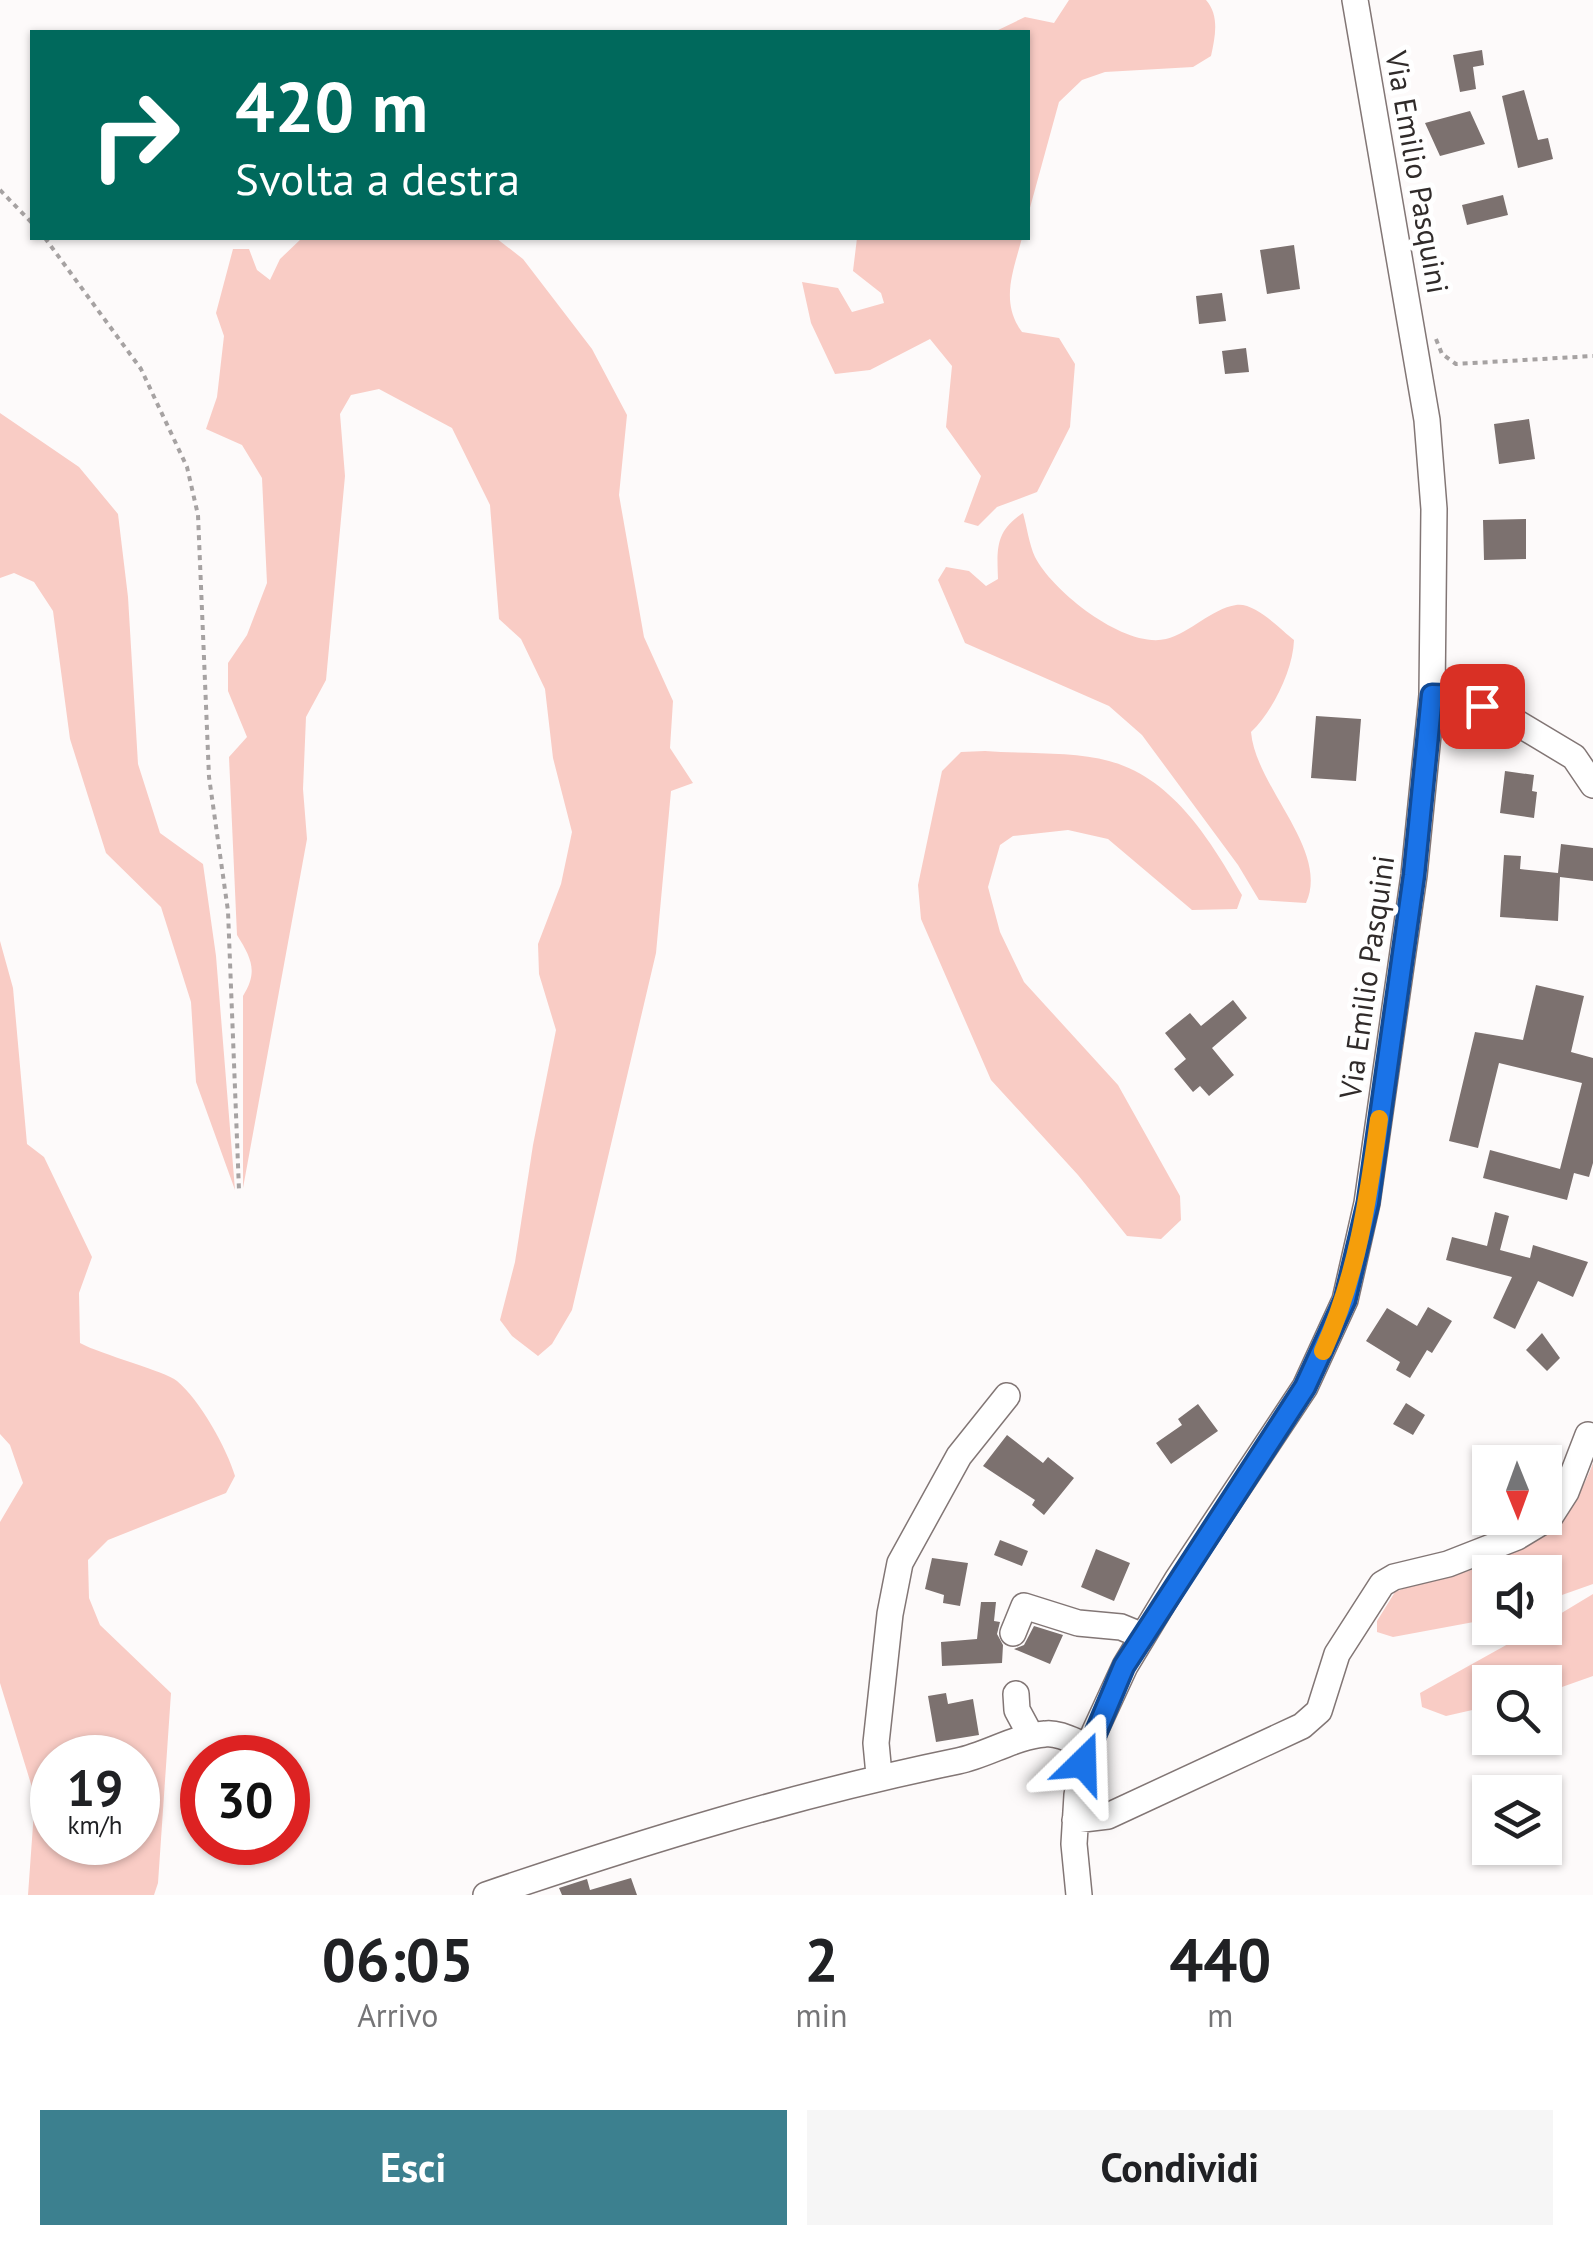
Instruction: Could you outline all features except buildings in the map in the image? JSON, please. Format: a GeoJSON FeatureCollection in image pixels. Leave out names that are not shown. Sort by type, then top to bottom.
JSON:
{"type":"FeatureCollection","features":[{"type":"Feature","properties":{"kind":"street","name":"Via Emilio Pasquini"},"geometry":{"type":"LineString","coordinates":[[1079,1895],[1075,1820],[1089,1747],[1124,1666],[1142,1636],[1305,1387],[1349,1287],[1368,1203],[1414,875],[1432,695],[1434,509],[1427,420],[1355,0]]}},
{"type":"Feature","properties":{"kind":"street"},"geometry":{"type":"LineString","coordinates":[[1432,695],[1460,696],[1504,716],[1574,757],[1593,785]]}},
{"type":"Feature","properties":{"kind":"street"},"geometry":{"type":"LineString","coordinates":[[879,1775],[878,1725],[890,1614],[900,1563],[959,1456],[1007,1396]]}},
{"type":"Feature","properties":{"kind":"street"},"geometry":{"type":"LineString","coordinates":[[1075,1820],[1108,1816],[1302,1726],[1319,1711],[1337,1654],[1382,1584],[1394,1576],[1448,1564],[1517,1537],[1550,1518],[1559,1507],[1588,1435]]}},
{"type":"Feature","properties":{"kind":"street"},"geometry":{"type":"LineString","coordinates":[[1013,1633],[1024,1606],[1078,1623],[1122,1628],[1142,1636]]}},
{"type":"Feature","properties":{"kind":"street"},"geometry":{"type":"LineString","coordinates":[[1016,1694],[1017,1710],[1030,1736]]}},
{"type":"Feature","properties":{"kind":"street"},"geometry":{"type":"LineString","coordinates":[[486,1895],[643,1842],[879,1775],[992,1753],[1030,1736],[1050,1733],[1089,1747]]}},
{"type":"Feature","properties":{"kind":"path"},"geometry":{"type":"LineString","coordinates":[[0,190],[30,221]]}},
{"type":"Feature","properties":{"kind":"path"},"geometry":{"type":"LineString","coordinates":[[46,240],[141,370],[187,467],[198,515],[209,776],[228,912],[239,1190]]}},
{"type":"Feature","properties":{"kind":"path"},"geometry":{"type":"LineString","coordinates":[[1436,339],[1442,354],[1456,364],[1593,356]]}},
{"type":"Feature","properties":{"kind":"shaded area"},"geometry":{"type":"Polygon","coordinates":[[[1069,0],[1206,0],[1215,20],[1215,34],[1211,56],[1193,67],[1105,72],[1082,80],[1059,102],[1030,208],[1030,30],[998,30],[1025,17],[1054,23],[1069,0]]]}},
{"type":"Feature","properties":{"kind":"shaded area"},"geometry":{"type":"Polygon","coordinates":[[[300,240],[499,240],[523,259],[592,349],[627,415],[619,495],[644,637],[673,701],[670,748],[693,783],[671,791],[656,953],[572,1310],[552,1344],[538,1356],[512,1336],[500,1320],[515,1262],[556,1030],[539,974],[538,944],[561,884],[572,832],[553,758],[545,689],[521,639],[499,619],[490,505],[452,428],[379,389],[351,395],[340,414],[345,476],[326,680],[306,717],[303,789],[307,839],[243,1188],[243,996],[252,972],[237,935],[229,757],[247,737],[228,691],[228,663],[247,635],[267,583],[262,478],[242,445],[206,429],[217,397],[224,336],[216,313],[233,249],[249,249],[257,270],[270,280],[280,259],[300,240]]]}},
{"type":"Feature","properties":{"kind":"shaded area"},"geometry":{"type":"Polygon","coordinates":[[[857,240],[1021,240],[1010,286],[1015,321],[1022,332],[1059,338],[1075,364],[1070,427],[1037,492],[997,507],[978,526],[964,522],[981,476],[946,427],[952,366],[930,339],[870,370],[835,374],[811,323],[802,282],[838,288],[852,312],[884,303],[881,293],[853,271],[857,240]]]}},
{"type":"Feature","properties":{"kind":"shaded area"},"geometry":{"type":"Polygon","coordinates":[[[0,413],[79,467],[118,514],[128,597],[138,764],[160,833],[203,864],[216,956],[235,1190],[196,1082],[191,1002],[161,907],[106,853],[70,739],[53,611],[34,582],[14,573],[0,578],[0,413]]]}},
{"type":"Feature","properties":{"kind":"shaded area"},"geometry":{"type":"Polygon","coordinates":[[[1023,513],[1033,552],[1044,571],[1074,601],[1111,627],[1149,640],[1166,639],[1218,611],[1243,605],[1267,617],[1294,640],[1280,690],[1251,732],[1265,775],[1308,862],[1311,883],[1306,903],[1259,900],[1238,865],[1142,735],[1109,706],[965,643],[938,580],[946,567],[969,571],[986,586],[998,579],[1003,534],[1023,513]]]}},
{"type":"Feature","properties":{"kind":"shaded area"},"geometry":{"type":"Polygon","coordinates":[[[961,752],[1080,756],[1132,769],[1188,814],[1242,895],[1237,909],[1192,910],[1108,839],[1068,830],[1013,836],[1000,845],[988,887],[1000,932],[1024,982],[1118,1085],[1180,1196],[1181,1220],[1161,1239],[1127,1236],[1078,1175],[991,1080],[921,919],[918,885],[942,771],[961,752]]]}},
{"type":"Feature","properties":{"kind":"shaded area"},"geometry":{"type":"Polygon","coordinates":[[[0,941],[13,988],[27,1144],[44,1157],[92,1257],[79,1293],[80,1343],[177,1381],[212,1426],[235,1476],[226,1493],[108,1540],[88,1560],[89,1598],[100,1625],[171,1693],[160,1854],[160,1735],[30,1735],[30,1781],[0,1683],[0,1522],[23,1483],[10,1445],[0,1434],[0,941]]]}},
{"type":"Feature","properties":{"kind":"shaded area"},"geometry":{"type":"Polygon","coordinates":[[[1593,1463],[1593,1584],[1562,1595],[1562,1555],[1508,1555],[1541,1535],[1562,1535],[1562,1516],[1593,1463]]]}},
{"type":"Feature","properties":{"kind":"shaded area"},"geometry":{"type":"Polygon","coordinates":[[[1472,1569],[1472,1622],[1393,1637],[1377,1632],[1377,1621],[1395,1592],[1472,1569]]]}},
{"type":"Feature","properties":{"kind":"shaded area"},"geometry":{"type":"Polygon","coordinates":[[[1593,1594],[1593,1676],[1562,1687],[1562,1665],[1472,1665],[1472,1710],[1446,1716],[1422,1707],[1420,1693],[1506,1645],[1562,1645],[1562,1613],[1593,1594]]]}},
{"type":"Feature","properties":{"kind":"shaded area"},"geometry":{"type":"Polygon","coordinates":[[[30,1865],[159,1865],[154,1895],[28,1895],[30,1865]]]}},
{"type":"Feature","properties":{"kind":"slow traffic"},"geometry":{"type":"LineString","coordinates":[[1323,1351],[1345,1300],[1362,1238],[1379,1119]]}},
{"type":"Feature","properties":{"kind":"route"},"geometry":{"type":"LineString","coordinates":[[1083,1763],[1124,1666],[1305,1387],[1345,1300],[1368,1203],[1414,875],[1432,695],[1460,696],[1482,706]]}}]}
